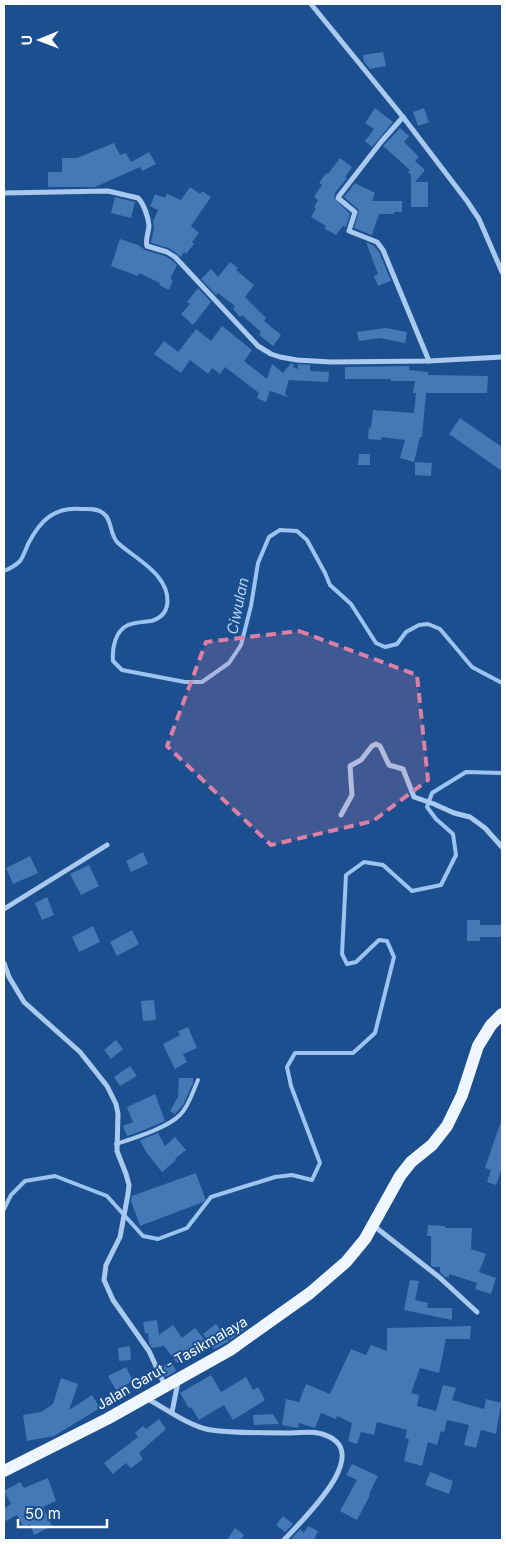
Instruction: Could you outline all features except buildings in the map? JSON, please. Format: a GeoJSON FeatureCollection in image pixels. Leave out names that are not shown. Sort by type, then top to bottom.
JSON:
{"type":"FeatureCollection","features":[{"type":"Feature","properties":{"kind":"main road","name":"Jalan Garut - Tasikmalaya"},"geometry":{"type":"LineString","coordinates":[[4,1471],[146,1398],[252,1336],[310,1293],[346,1262],[374,1225],[400,1176],[411,1162],[432,1145],[447,1126],[462,1095],[478,1046],[502,1014]]}},
{"type":"Feature","properties":{"kind":"street"},"geometry":{"type":"LineString","coordinates":[[311,4],[403,117],[473,210],[502,272]]}},
{"type":"Feature","properties":{"kind":"street"},"geometry":{"type":"LineString","coordinates":[[403,117],[381,142],[338,198],[355,212],[349,231],[380,244],[429,361]]}},
{"type":"Feature","properties":{"kind":"street"},"geometry":{"type":"LineString","coordinates":[[4,194],[108,192],[138,198],[141,201],[149,223],[147,246],[167,252],[175,257],[258,346],[271,354],[297,360],[331,362],[429,361],[502,357]]}},
{"type":"Feature","properties":{"kind":"street"},"geometry":{"type":"LineString","coordinates":[[341,815],[352,795],[350,766],[362,760],[372,746],[376,744],[380,746],[390,764],[403,769],[413,795],[454,813],[470,816],[502,846]]}},
{"type":"Feature","properties":{"kind":"street"},"geometry":{"type":"LineString","coordinates":[[4,909],[107,845]]}},
{"type":"Feature","properties":{"kind":"street"},"geometry":{"type":"LineString","coordinates":[[4,962],[9,977],[24,1002],[80,1052],[107,1086],[116,1104],[118,1114],[116,1144],[118,1158],[126,1174],[128,1185],[124,1224],[120,1237],[106,1265],[104,1280],[113,1300],[149,1351],[165,1386]]}},
{"type":"Feature","properties":{"kind":"street"},"geometry":{"type":"LineString","coordinates":[[374,1225],[477,1312]]}},
{"type":"Feature","properties":{"kind":"street"},"geometry":{"type":"LineString","coordinates":[[172,1412],[179,1379]]}},
{"type":"Feature","properties":{"kind":"street"},"geometry":{"type":"LineString","coordinates":[[146,1398],[189,1422],[209,1430],[318,1433],[339,1443],[342,1447],[343,1460],[328,1490],[324,1497],[284,1540]]}},
{"type":"Feature","properties":{"kind":"lane"},"geometry":{"type":"LineString","coordinates":[[116,1144],[141,1136],[177,1118],[183,1112],[198,1080]]}},
{"type":"Feature","properties":{"kind":"highlighted area"},"geometry":{"type":"Polygon","coordinates":[[[299,631],[417,675],[428,780],[373,821],[271,845],[167,746],[206,642],[299,631]]]}},
{"type":"Feature","properties":{"kind":"waterway","name":"Ciwulan"},"geometry":{"type":"LineString","coordinates":[[4,571],[20,561],[37,529],[48,517],[63,510],[71,509],[101,511],[108,520],[115,540],[155,573],[163,584],[167,596],[166,608],[158,618],[128,625],[120,631],[114,645],[113,661],[122,670],[185,682],[202,682],[229,663],[241,645],[251,606],[258,563],[269,537],[280,530],[297,531],[307,540],[330,585],[351,604],[376,643],[385,647],[397,644],[406,632],[419,625],[428,624],[440,629],[472,667],[502,683]]}},
{"type":"Feature","properties":{"kind":"waterway"},"geometry":{"type":"LineString","coordinates":[[4,1209],[11,1195],[25,1181],[55,1176],[107,1196],[143,1236],[158,1239],[187,1228],[211,1197],[275,1177],[292,1175],[312,1180],[320,1163],[291,1086],[287,1067],[295,1053],[353,1053],[375,1033],[394,957],[387,941],[379,940],[356,962],[347,964],[342,954],[346,875],[364,862],[383,865],[412,891],[441,885],[456,855],[453,834],[436,819],[427,807],[432,793],[466,772],[502,773]]}}]}
